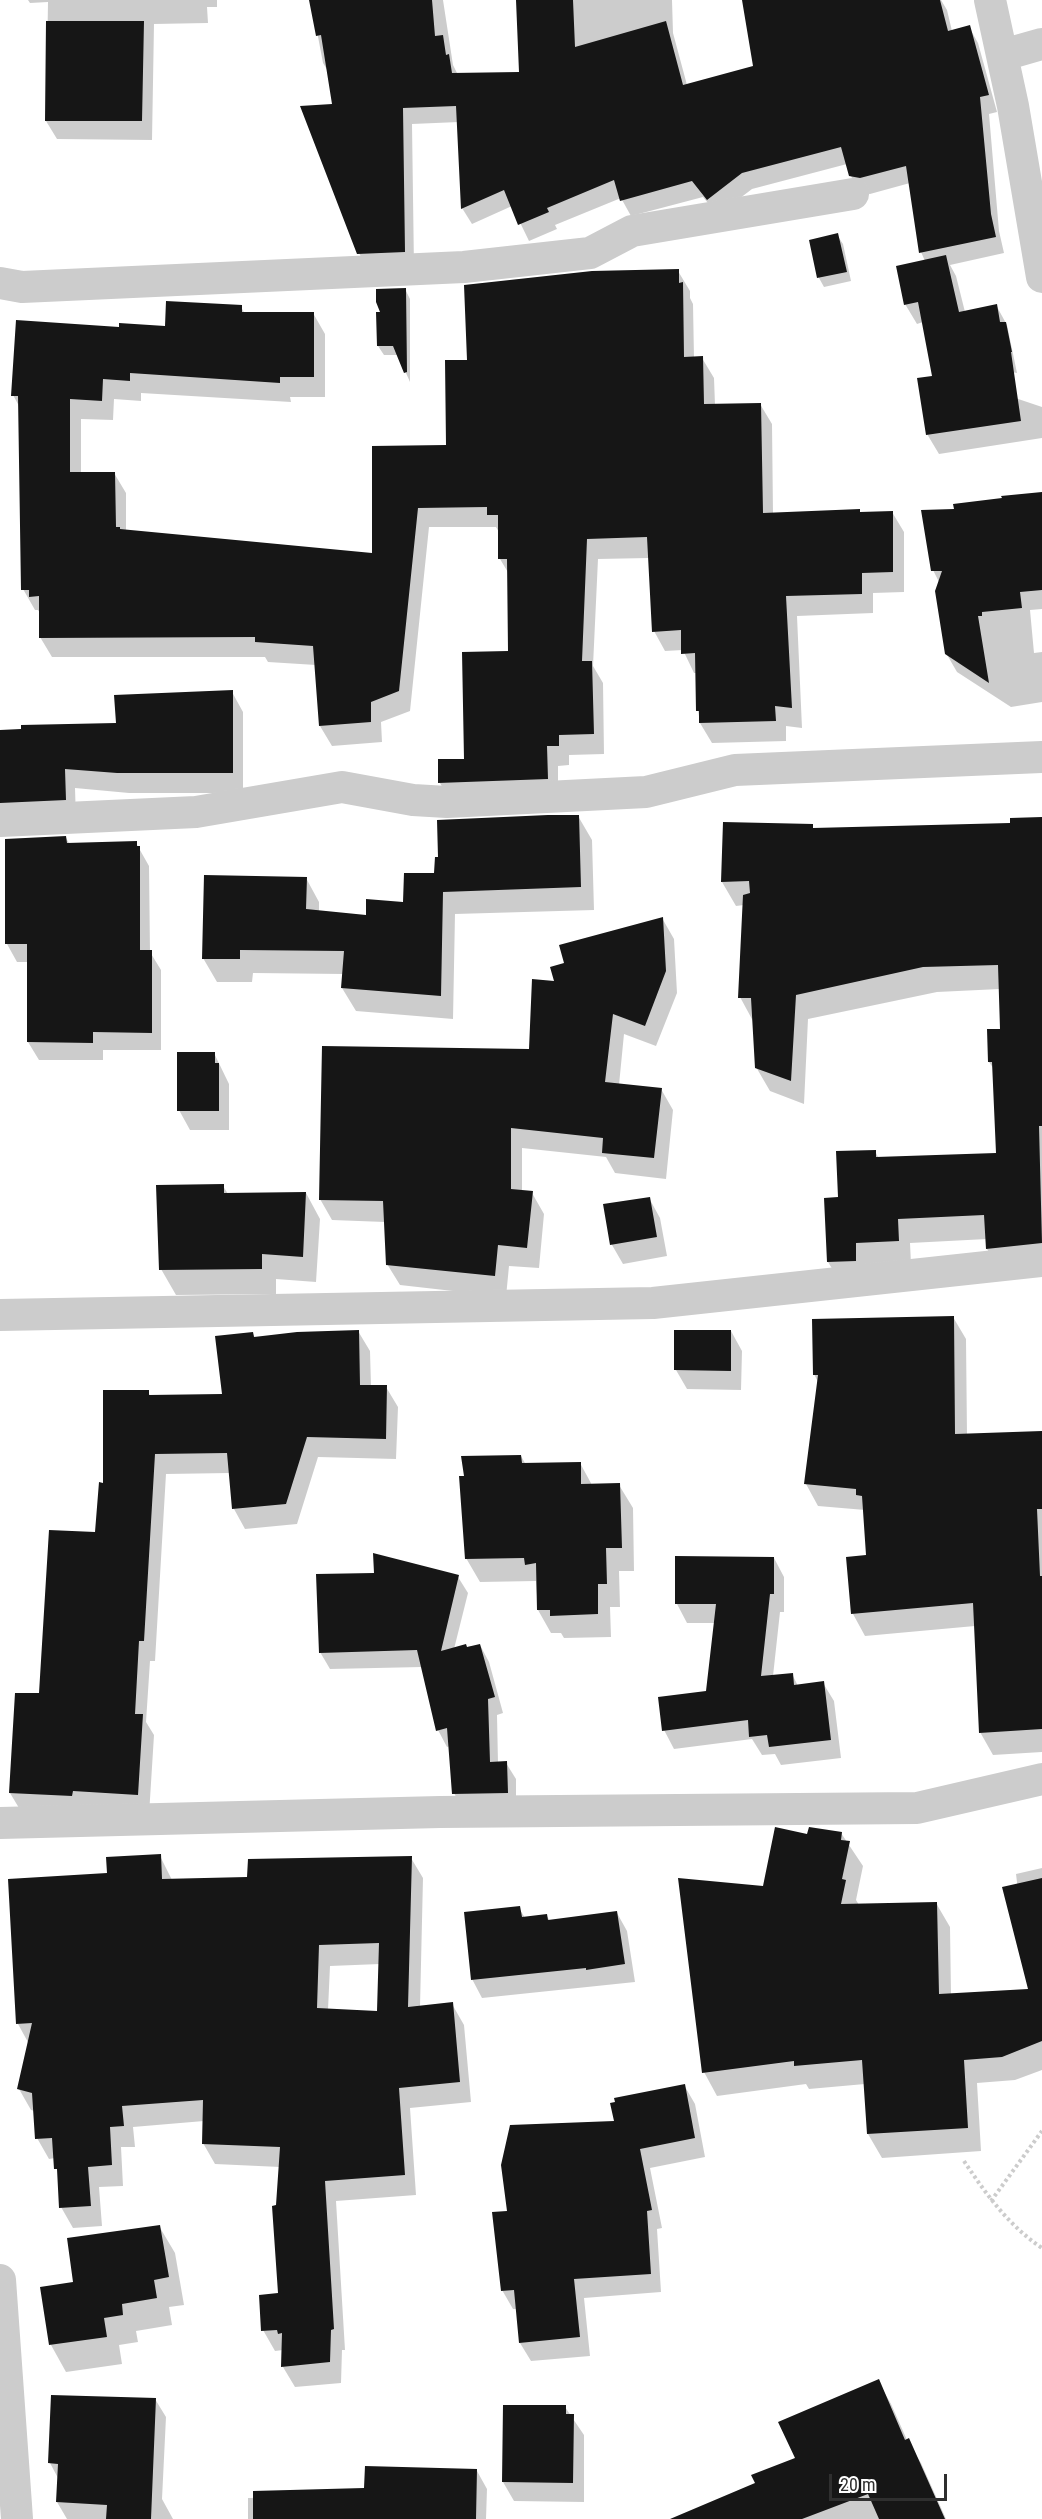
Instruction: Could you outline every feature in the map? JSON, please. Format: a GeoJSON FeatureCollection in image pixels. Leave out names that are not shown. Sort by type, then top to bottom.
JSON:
{"type":"FeatureCollection","features":[{"type":"Feature","properties":{"kind":"street"},"geometry":{"type":"LineString","coordinates":[[990,0],[1003,55],[1042,277]]}},
{"type":"Feature","properties":{"kind":"street"},"geometry":{"type":"LineString","coordinates":[[1003,55],[1042,44]]}},
{"type":"Feature","properties":{"kind":"street"},"geometry":{"type":"LineString","coordinates":[[0,283],[22,287],[464,267],[590,253],[632,231],[853,194]]}},
{"type":"Feature","properties":{"kind":"street"},"geometry":{"type":"LineString","coordinates":[[0,821],[196,812],[342,787],[413,800],[447,802],[646,792],[735,770],[1042,757]]}},
{"type":"Feature","properties":{"kind":"street"},"geometry":{"type":"LineString","coordinates":[[0,1315],[653,1303],[1042,1261]]}},
{"type":"Feature","properties":{"kind":"street"},"geometry":{"type":"LineString","coordinates":[[0,1823],[440,1812],[917,1808],[1042,1779]]}},
{"type":"Feature","properties":{"kind":"street"},"geometry":{"type":"LineString","coordinates":[[0,2280],[17,2519]]}},
{"type":"Feature","properties":{"kind":"path"},"geometry":{"type":"LineString","coordinates":[[991,2201],[1042,2131]]}},
{"type":"Feature","properties":{"kind":"path"},"geometry":{"type":"LineString","coordinates":[[964,2161],[991,2201],[1023,2235],[1042,2248]]}},
{"type":"Feature","properties":{"kind":"building"},"geometry":{"type":"Polygon","coordinates":[[[309,0],[432,0],[435,36],[443,35],[452,73],[519,72],[516,0],[573,0],[575,47],[666,21],[683,85],[753,66],[742,0],[940,0],[948,31],[970,25],[989,95],[980,97],[991,214],[996,237],[919,253],[906,166],[860,178],[849,176],[841,147],[742,173],[707,200],[692,181],[620,201],[614,180],[547,208],[549,212],[518,225],[504,190],[461,209],[456,106],[403,108],[405,252],[357,254],[300,106],[332,104],[321,35],[316,36],[309,0]]]}},
{"type":"Feature","properties":{"kind":"building"},"geometry":{"type":"Polygon","coordinates":[[[46,21],[144,21],[142,121],[45,121],[46,21]]]}},
{"type":"Feature","properties":{"kind":"building"},"geometry":{"type":"Polygon","coordinates":[[[838,233],[847,272],[817,278],[809,240],[838,233]]]}},
{"type":"Feature","properties":{"kind":"building"},"geometry":{"type":"Polygon","coordinates":[[[946,255],[959,312],[997,304],[1000,322],[1006,322],[1021,421],[926,435],[917,378],[932,376],[918,302],[904,305],[896,266],[946,255]]]}},
{"type":"Feature","properties":{"kind":"building"},"geometry":{"type":"Polygon","coordinates":[[[679,269],[679,283],[683,282],[684,357],[703,356],[704,404],[761,403],[763,513],[860,509],[860,512],[893,511],[893,572],[862,573],[862,594],[786,596],[792,708],[775,706],[776,721],[699,723],[699,711],[696,711],[695,653],[681,654],[681,630],[652,632],[647,537],[587,539],[582,661],[592,661],[594,734],[559,735],[559,746],[547,746],[548,779],[438,783],[438,759],[464,759],[462,652],[508,651],[507,559],[498,559],[498,515],[487,515],[487,507],[418,508],[399,691],[371,702],[371,722],[319,726],[313,646],[255,642],[255,637],[39,638],[39,596],[29,597],[29,590],[21,590],[18,396],[11,396],[16,320],[119,327],[119,323],[165,326],[166,301],[242,305],[242,312],[314,312],[314,377],[280,377],[280,383],[130,373],[130,381],[103,379],[102,401],[70,399],[70,472],[115,472],[116,527],[120,529],[372,553],[372,446],[446,445],[445,360],[467,360],[464,285],[592,271],[679,269]]]}},
{"type":"Feature","properties":{"kind":"building"},"geometry":{"type":"Polygon","coordinates":[[[406,288],[407,372],[404,373],[393,346],[377,346],[376,312],[380,312],[376,302],[376,289],[406,288]]]}},
{"type":"Feature","properties":{"kind":"building"},"geometry":{"type":"Polygon","coordinates":[[[1042,492],[1042,590],[1020,592],[1022,608],[982,612],[982,616],[978,616],[989,683],[945,654],[935,591],[942,571],[931,571],[921,510],[954,509],[953,504],[1042,492]]]}},
{"type":"Feature","properties":{"kind":"building"},"geometry":{"type":"Polygon","coordinates":[[[233,690],[233,773],[117,773],[65,769],[66,800],[0,803],[0,730],[21,729],[21,725],[116,723],[114,695],[233,690]]]}},
{"type":"Feature","properties":{"kind":"building"},"geometry":{"type":"Polygon","coordinates":[[[579,815],[581,887],[443,892],[441,996],[341,988],[344,951],[240,950],[240,959],[202,959],[204,875],[307,877],[306,909],[366,915],[366,899],[403,902],[404,873],[434,873],[435,857],[438,857],[437,820],[579,815]]]}},
{"type":"Feature","properties":{"kind":"building"},"geometry":{"type":"Polygon","coordinates":[[[1042,817],[1042,1126],[1039,1126],[1042,1243],[986,1249],[984,1215],[898,1219],[899,1241],[856,1243],[856,1261],[827,1262],[824,1198],[838,1197],[836,1151],[876,1150],[876,1157],[996,1153],[992,1062],[988,1062],[987,1029],[1000,1029],[998,965],[923,967],[796,995],[791,1081],[755,1068],[751,998],[738,998],[743,895],[750,893],[749,881],[721,882],[723,822],[813,824],[813,828],[1010,823],[1010,818],[1042,817]]]}},
{"type":"Feature","properties":{"kind":"building"},"geometry":{"type":"Polygon","coordinates":[[[66,836],[67,843],[137,841],[137,846],[140,846],[140,950],[152,950],[152,1033],[93,1032],[93,1043],[27,1042],[27,944],[5,944],[5,839],[66,836]]]}},
{"type":"Feature","properties":{"kind":"building"},"geometry":{"type":"Polygon","coordinates":[[[663,917],[666,971],[645,1026],[613,1014],[605,1082],[662,1088],[654,1158],[602,1153],[603,1138],[511,1128],[511,1189],[533,1191],[527,1248],[498,1245],[495,1276],[386,1265],[383,1201],[319,1200],[322,1046],[529,1049],[532,979],[554,981],[550,967],[564,963],[559,945],[663,917]]]}},
{"type":"Feature","properties":{"kind":"building"},"geometry":{"type":"Polygon","coordinates":[[[177,1052],[215,1052],[215,1063],[219,1063],[219,1111],[177,1111],[177,1052]]]}},
{"type":"Feature","properties":{"kind":"building"},"geometry":{"type":"Polygon","coordinates":[[[224,1184],[224,1193],[306,1192],[303,1257],[262,1254],[262,1269],[159,1270],[156,1185],[224,1184]]]}},
{"type":"Feature","properties":{"kind":"building"},"geometry":{"type":"Polygon","coordinates":[[[650,1197],[657,1237],[610,1245],[603,1204],[650,1197]]]}},
{"type":"Feature","properties":{"kind":"building"},"geometry":{"type":"Polygon","coordinates":[[[954,1316],[955,1434],[1042,1431],[1042,1509],[1037,1509],[1040,1576],[1042,1576],[1042,1729],[979,1733],[973,1603],[851,1614],[846,1557],[866,1555],[862,1496],[856,1495],[856,1489],[804,1484],[818,1375],[813,1375],[812,1319],[954,1316]]]}},
{"type":"Feature","properties":{"kind":"building"},"geometry":{"type":"Polygon","coordinates":[[[359,1330],[360,1385],[387,1385],[386,1439],[307,1437],[286,1504],[232,1509],[227,1453],[155,1454],[144,1641],[139,1641],[135,1714],[143,1714],[138,1795],[73,1791],[72,1796],[9,1793],[15,1693],[39,1693],[49,1530],[95,1532],[99,1482],[103,1483],[103,1390],[149,1390],[149,1395],[222,1394],[215,1336],[253,1332],[254,1337],[297,1332],[359,1330]]]}},
{"type":"Feature","properties":{"kind":"building"},"geometry":{"type":"Polygon","coordinates":[[[674,1330],[731,1330],[731,1371],[674,1370],[674,1330]]]}},
{"type":"Feature","properties":{"kind":"building"},"geometry":{"type":"Polygon","coordinates":[[[521,1455],[522,1463],[581,1462],[581,1484],[620,1483],[622,1548],[606,1548],[607,1584],[598,1584],[598,1614],[550,1616],[550,1610],[537,1610],[536,1563],[525,1565],[524,1558],[465,1559],[459,1476],[464,1476],[461,1456],[521,1455]]]}},
{"type":"Feature","properties":{"kind":"building"},"geometry":{"type":"Polygon","coordinates":[[[373,1553],[459,1575],[441,1651],[466,1644],[467,1647],[480,1644],[495,1697],[488,1699],[490,1762],[507,1761],[508,1793],[452,1794],[447,1728],[436,1731],[417,1650],[319,1653],[316,1574],[374,1573],[373,1553]]]}},
{"type":"Feature","properties":{"kind":"building"},"geometry":{"type":"Polygon","coordinates":[[[675,1556],[774,1557],[774,1594],[770,1594],[761,1676],[793,1673],[794,1685],[824,1681],[831,1740],[769,1747],[767,1735],[749,1737],[748,1720],[662,1731],[658,1697],[706,1691],[716,1604],[675,1604],[675,1556]]]}},
{"type":"Feature","properties":{"kind":"building"},"geometry":{"type":"Polygon","coordinates":[[[775,1827],[807,1834],[809,1827],[842,1832],[841,1840],[850,1841],[842,1879],[846,1880],[841,1904],[937,1902],[939,1994],[1028,1989],[1002,1887],[1042,1878],[1042,2041],[1002,2057],[964,2060],[968,2128],[867,2134],[862,2060],[794,2066],[794,2061],[702,2073],[678,1878],[763,1886],[775,1827]]]}},
{"type":"Feature","properties":{"kind":"building"},"geometry":{"type":"Polygon","coordinates":[[[161,1854],[162,1879],[247,1877],[248,1859],[412,1856],[408,2007],[453,2002],[460,2082],[399,2088],[405,2175],[325,2181],[334,2329],[331,2330],[330,2362],[281,2367],[282,2333],[278,2334],[277,2330],[261,2331],[259,2295],[278,2293],[272,2206],[276,2205],[280,2147],[202,2144],[203,2100],[122,2106],[124,2126],[110,2127],[112,2165],[88,2167],[91,2206],[59,2208],[57,2169],[54,2169],[52,2138],[35,2139],[32,2093],[17,2089],[32,2023],[16,2024],[8,1879],[107,1873],[106,1857],[161,1854]],[[379,1943],[319,1945],[317,2008],[377,2011],[379,1943]]]}},
{"type":"Feature","properties":{"kind":"building"},"geometry":{"type":"Polygon","coordinates":[[[520,1906],[522,1917],[547,1914],[548,1920],[617,1911],[625,1964],[586,1970],[586,1968],[471,1980],[464,1912],[520,1906]]]}},
{"type":"Feature","properties":{"kind":"building"},"geometry":{"type":"Polygon","coordinates":[[[685,2084],[695,2138],[640,2149],[652,2210],[647,2211],[651,2274],[574,2279],[580,2337],[519,2343],[514,2290],[501,2291],[492,2212],[507,2211],[501,2165],[510,2125],[614,2121],[610,2103],[615,2102],[614,2098],[685,2084]]]}},
{"type":"Feature","properties":{"kind":"building"},"geometry":{"type":"Polygon","coordinates":[[[160,2225],[169,2277],[154,2280],[157,2298],[122,2304],[123,2315],[104,2318],[107,2337],[49,2345],[40,2287],[73,2282],[67,2238],[160,2225]]]}},
{"type":"Feature","properties":{"kind":"building"},"geometry":{"type":"Polygon","coordinates":[[[879,2379],[905,2440],[909,2438],[945,2519],[879,2519],[868,2494],[802,2519],[670,2519],[755,2483],[751,2475],[795,2458],[778,2422],[879,2379]]]}},
{"type":"Feature","properties":{"kind":"building"},"geometry":{"type":"Polygon","coordinates":[[[51,2395],[156,2398],[151,2519],[106,2519],[107,2505],[56,2502],[58,2464],[48,2463],[51,2395]]]}},
{"type":"Feature","properties":{"kind":"building"},"geometry":{"type":"Polygon","coordinates":[[[503,2405],[566,2405],[566,2414],[574,2414],[573,2483],[502,2482],[503,2405]]]}},
{"type":"Feature","properties":{"kind":"building"},"geometry":{"type":"Polygon","coordinates":[[[365,2466],[477,2469],[476,2519],[253,2519],[253,2491],[364,2488],[365,2466]]]}}]}
